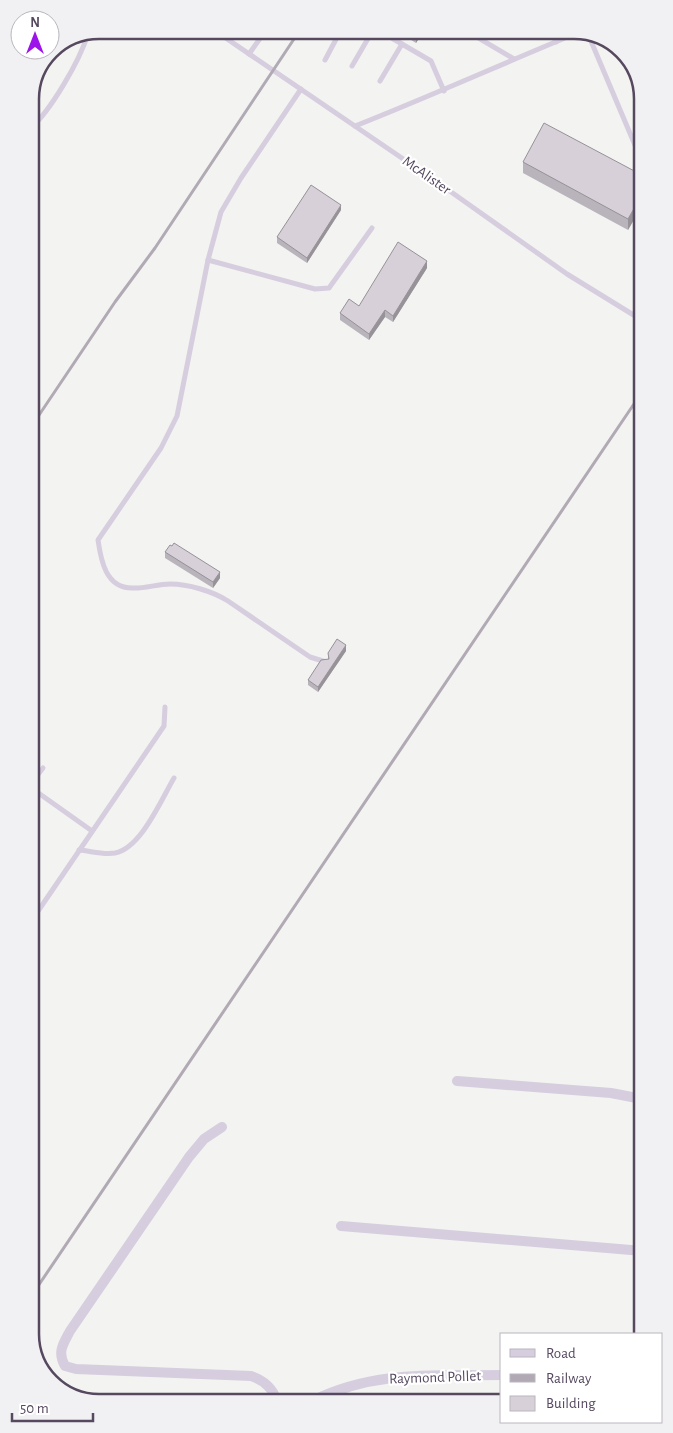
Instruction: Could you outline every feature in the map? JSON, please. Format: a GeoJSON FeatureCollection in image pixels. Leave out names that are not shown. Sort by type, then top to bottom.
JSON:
{"type":"FeatureCollection","features":[{"type":"Feature","properties":{"kind":"street"},"geometry":{"type":"LineString","coordinates":[[457,1081],[611,1093],[634,1097]]}},
{"type":"Feature","properties":{"kind":"street"},"geometry":{"type":"LineString","coordinates":[[222,1127],[204,1139],[188,1157],[70,1331],[61,1348],[61,1358],[65,1366],[76,1370],[251,1376],[262,1380],[270,1387],[274,1394]]}},
{"type":"Feature","properties":{"kind":"street"},"geometry":{"type":"LineString","coordinates":[[341,1226],[634,1250]]}},
{"type":"Feature","properties":{"kind":"street","name":"Raymond Pollet"},"geometry":{"type":"LineString","coordinates":[[329,1394],[356,1383],[385,1378],[500,1375]]}},
{"type":"Feature","properties":{"kind":"lane","name":"McAlister"},"geometry":{"type":"LineString","coordinates":[[227,39],[567,274],[634,314]]}},
{"type":"Feature","properties":{"kind":"lane"},"geometry":{"type":"LineString","coordinates":[[249,54],[260,39]]}},
{"type":"Feature","properties":{"kind":"lane"},"geometry":{"type":"LineString","coordinates":[[325,60],[336,39]]}},
{"type":"Feature","properties":{"kind":"lane"},"geometry":{"type":"LineString","coordinates":[[352,66],[368,39]]}},
{"type":"Feature","properties":{"kind":"lane"},"geometry":{"type":"LineString","coordinates":[[393,39],[431,61],[444,91]]}},
{"type":"Feature","properties":{"kind":"lane"},"geometry":{"type":"LineString","coordinates":[[481,39],[514,58]]}},
{"type":"Feature","properties":{"kind":"lane"},"geometry":{"type":"LineString","coordinates":[[355,126],[444,91],[514,58],[563,39]]}},
{"type":"Feature","properties":{"kind":"lane"},"geometry":{"type":"LineString","coordinates":[[39,119],[48,109],[84,48],[86,40]]}},
{"type":"Feature","properties":{"kind":"lane"},"geometry":{"type":"LineString","coordinates":[[591,41],[634,143]]}},
{"type":"Feature","properties":{"kind":"lane"},"geometry":{"type":"LineString","coordinates":[[380,82],[402,44]]}},
{"type":"Feature","properties":{"kind":"lane"},"geometry":{"type":"LineString","coordinates":[[301,89],[226,202],[217,221],[177,416],[161,448],[98,540],[108,577],[123,587],[131,589],[180,584],[222,597],[310,657],[326,662]]}},
{"type":"Feature","properties":{"kind":"lane"},"geometry":{"type":"LineString","coordinates":[[208,260],[315,289],[329,288],[372,228]]}},
{"type":"Feature","properties":{"kind":"lane"},"geometry":{"type":"LineString","coordinates":[[39,910],[164,726],[165,707]]}},
{"type":"Feature","properties":{"kind":"lane"},"geometry":{"type":"LineString","coordinates":[[39,773],[43,768]]}},
{"type":"Feature","properties":{"kind":"lane"},"geometry":{"type":"LineString","coordinates":[[80,850],[111,854],[130,846],[140,836],[174,778]]}},
{"type":"Feature","properties":{"kind":"lane"},"geometry":{"type":"LineString","coordinates":[[39,793],[92,831]]}},
{"type":"Feature","properties":{"kind":"building"},"geometry":{"type":"Polygon","coordinates":[[[544,123],[634,171],[634,208],[628,219],[523,162],[544,123]]]}},
{"type":"Feature","properties":{"kind":"building"},"geometry":{"type":"Polygon","coordinates":[[[311,185],[341,205],[307,258],[277,237],[311,185]]]}},
{"type":"Feature","properties":{"kind":"building"},"geometry":{"type":"Polygon","coordinates":[[[398,242],[427,261],[393,316],[385,310],[369,334],[340,313],[349,299],[359,306],[398,242]]]}},
{"type":"Feature","properties":{"kind":"building"},"geometry":{"type":"Polygon","coordinates":[[[174,543],[220,572],[213,582],[165,552],[174,543]]]}},
{"type":"Feature","properties":{"kind":"building"},"geometry":{"type":"Polygon","coordinates":[[[337,639],[346,645],[318,687],[308,680],[321,660],[329,659],[328,653],[337,639]]]}},
{"type":"Feature","properties":{"kind":"railway"},"geometry":{"type":"LineString","coordinates":[[39,415],[115,302],[155,248],[294,39]]}},
{"type":"Feature","properties":{"kind":"railway"},"geometry":{"type":"LineString","coordinates":[[39,1285],[634,404]]}}]}
